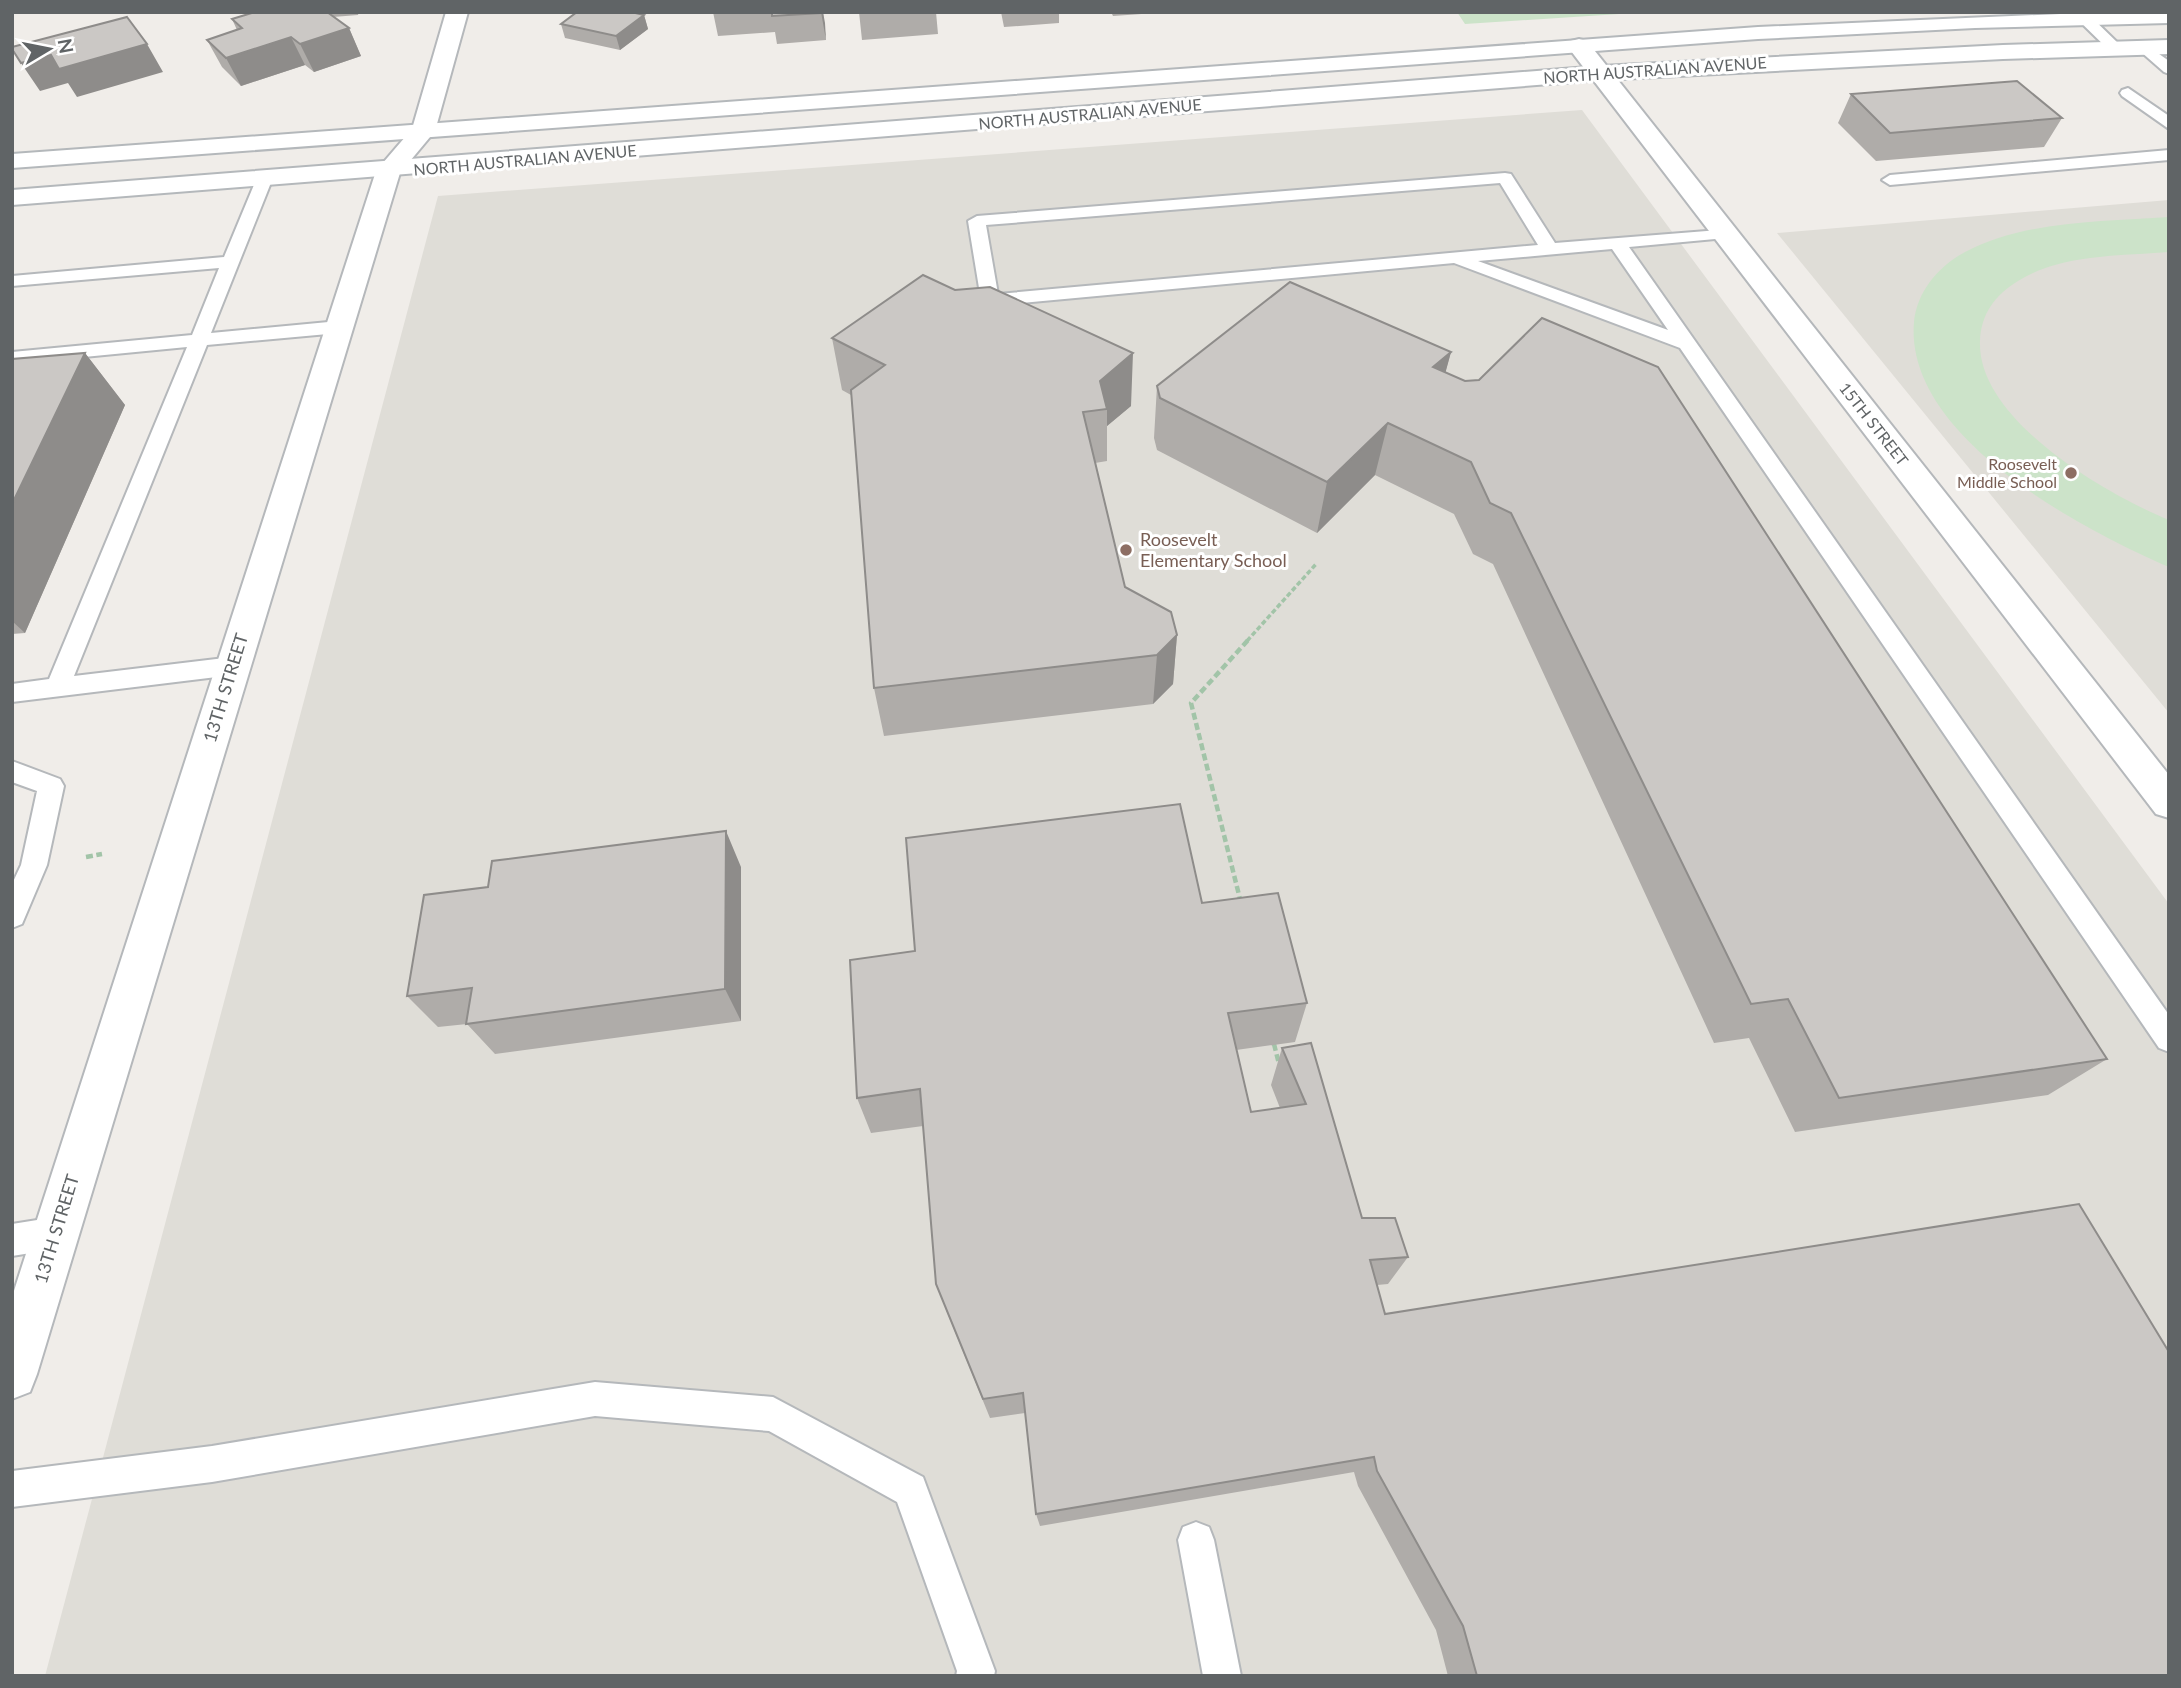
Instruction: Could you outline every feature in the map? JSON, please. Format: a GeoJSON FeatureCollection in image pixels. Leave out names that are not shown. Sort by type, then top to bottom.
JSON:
{"type":"FeatureCollection","features":[{"type":"Feature","properties":{"kind":"main road","name":"13TH STREET"},"geometry":{"type":"LineString","coordinates":[[12,1374],[388,170],[423,131],[457,12]]}},
{"type":"Feature","properties":{"kind":"main road","name":"NORTH AUSTRALIAN AVENUE"},"geometry":{"type":"LineString","coordinates":[[12,161],[1758,33],[2081,16],[2161,19]]}},
{"type":"Feature","properties":{"kind":"main road","name":"15TH STREET"},"geometry":{"type":"LineString","coordinates":[[1579,46],[2169,803]]}},
{"type":"Feature","properties":{"kind":"main road","name":"NORTH AUSTRALIAN AVENUE"},"geometry":{"type":"LineString","coordinates":[[12,198],[1601,73],[1800,61],[2169,47]]}},
{"type":"Feature","properties":{"kind":"lane"},"geometry":{"type":"LineString","coordinates":[[2081,16],[2116,49]]}},
{"type":"Feature","properties":{"kind":"lane"},"geometry":{"type":"LineString","coordinates":[[2145,48],[2169,69]]}},
{"type":"Feature","properties":{"kind":"lane"},"geometry":{"type":"LineString","coordinates":[[2128,93],[2169,124]]}},
{"type":"Feature","properties":{"kind":"lane"},"geometry":{"type":"LineString","coordinates":[[1890,180],[2169,155]]}},
{"type":"Feature","properties":{"kind":"lane"},"geometry":{"type":"LineString","coordinates":[[1550,249],[1506,178],[976,221],[990,300],[1726,233]]}},
{"type":"Feature","properties":{"kind":"lane"},"geometry":{"type":"LineString","coordinates":[[57,688],[264,180]]}},
{"type":"Feature","properties":{"kind":"lane"},"geometry":{"type":"LineString","coordinates":[[1617,243],[2169,1039]]}},
{"type":"Feature","properties":{"kind":"lane"},"geometry":{"type":"LineString","coordinates":[[1452,258],[1687,344]]}},
{"type":"Feature","properties":{"kind":"lane"},"geometry":{"type":"LineString","coordinates":[[12,281],[231,262]]}},
{"type":"Feature","properties":{"kind":"lane"},"geometry":{"type":"LineString","coordinates":[[12,358],[339,327]]}},
{"type":"Feature","properties":{"kind":"lane"},"geometry":{"type":"LineString","coordinates":[[12,693],[233,666]]}},
{"type":"Feature","properties":{"kind":"lane"},"geometry":{"type":"LineString","coordinates":[[12,771],[51,786],[34,865],[12,916]]}},
{"type":"Feature","properties":{"kind":"lane"},"geometry":{"type":"LineString","coordinates":[[12,1240],[56,1233]]}},
{"type":"Feature","properties":{"kind":"lane"},"geometry":{"type":"LineString","coordinates":[[12,1489],[212,1464],[595,1399],[773,1414],[910,1490],[976,1671],[975,1676]]}},
{"type":"Feature","properties":{"kind":"lane"},"geometry":{"type":"LineString","coordinates":[[1196,1540],[1222,1676]]}},
{"type":"Feature","properties":{"kind":"path"},"geometry":{"type":"LineString","coordinates":[[1244,912],[1191,703],[1317,563]]}},
{"type":"Feature","properties":{"kind":"path"},"geometry":{"type":"LineString","coordinates":[[1274,1044],[1280,1069]]}},
{"type":"Feature","properties":{"kind":"shaded area","name":"Roosevelt Elementary School"},"geometry":{"type":"Polygon","coordinates":[[[1582,110],[2169,904],[2169,1676],[45,1676],[438,196],[1582,110]]]}},
{"type":"Feature","properties":{"kind":"shaded area","name":"Roosevelt Middle School"},"geometry":{"type":"Polygon","coordinates":[[[2169,200],[2169,713],[1777,233],[2169,200]]]}},
{"type":"Feature","properties":{"kind":"green space"},"geometry":{"type":"Polygon","coordinates":[[[1457,12],[1650,12],[1465,24],[1457,12]]]}},
{"type":"Feature","properties":{"kind":"green space"},"geometry":{"type":"Polygon","coordinates":[[[2169,217],[2169,252],[2072,261],[2035,272],[2018,281],[2002,292],[1991,306],[1983,322],[1980,341],[1985,370],[1999,399],[2022,425],[2081,473],[2112,492],[2169,520],[2169,567],[2091,529],[2047,503],[2005,473],[1967,440],[1937,403],[1918,364],[1914,322],[1920,300],[1938,272],[1965,252],[1989,242],[2013,234],[2065,224],[2169,217]]]}},
{"type":"Feature","properties":{"kind":"building"},"geometry":{"type":"Polygon","coordinates":[[[255,12],[327,12],[349,28],[300,44],[291,37],[226,58],[207,40],[242,28],[232,19],[255,12]]]}},
{"type":"Feature","properties":{"kind":"building"},"geometry":{"type":"Polygon","coordinates":[[[577,12],[631,12],[644,15],[616,36],[561,24],[577,12]]]}},
{"type":"Feature","properties":{"kind":"building"},"geometry":{"type":"Polygon","coordinates":[[[772,12],[821,12],[821,13],[772,16],[772,12]]]}},
{"type":"Feature","properties":{"kind":"building"},"geometry":{"type":"Polygon","coordinates":[[[127,17],[147,44],[59,69],[51,55],[21,63],[12,49],[12,47],[127,17]]]}},
{"type":"Feature","properties":{"kind":"building"},"geometry":{"type":"Polygon","coordinates":[[[2017,81],[2062,118],[1890,133],[1851,94],[2017,81]]]}},
{"type":"Feature","properties":{"kind":"building"},"geometry":{"type":"Polygon","coordinates":[[[923,275],[955,290],[990,287],[1133,353],[1100,381],[1107,409],[1083,412],[1125,587],[1171,612],[1177,635],[1157,655],[874,688],[851,390],[885,365],[832,338],[923,275]]]}},
{"type":"Feature","properties":{"kind":"building"},"geometry":{"type":"Polygon","coordinates":[[[1290,282],[1451,352],[1433,367],[1465,381],[1479,380],[1542,318],[1658,367],[2107,1059],[1839,1098],[1788,999],[1751,1004],[1511,513],[1490,503],[1471,462],[1388,423],[1327,482],[1160,398],[1157,386],[1290,282]]]}},
{"type":"Feature","properties":{"kind":"building"},"geometry":{"type":"Polygon","coordinates":[[[85,353],[12,504],[12,359],[85,353]]]}},
{"type":"Feature","properties":{"kind":"building"},"geometry":{"type":"Polygon","coordinates":[[[1180,804],[1202,903],[1278,893],[1307,1003],[1228,1013],[1251,1112],[1306,1104],[1282,1048],[1311,1043],[1362,1218],[1395,1218],[1408,1257],[1370,1260],[1385,1314],[2079,1204],[2169,1352],[2169,1676],[1477,1676],[1463,1626],[1377,1471],[1374,1457],[1036,1514],[1023,1393],[983,1399],[936,1284],[920,1089],[857,1098],[850,960],[915,951],[906,838],[1180,804]]]}},
{"type":"Feature","properties":{"kind":"building"},"geometry":{"type":"Polygon","coordinates":[[[726,831],[725,989],[466,1024],[472,988],[407,996],[424,895],[488,887],[492,861],[726,831]]]}},
{"type":"Feature","properties":{"kind":"place","name":"Roosevelt Middle School"},"geometry":{"type":"Point","coordinates":[2071,473]}},
{"type":"Feature","properties":{"kind":"place","name":"Roosevelt Elementary School"},"geometry":{"type":"Point","coordinates":[1126,550]}}]}
